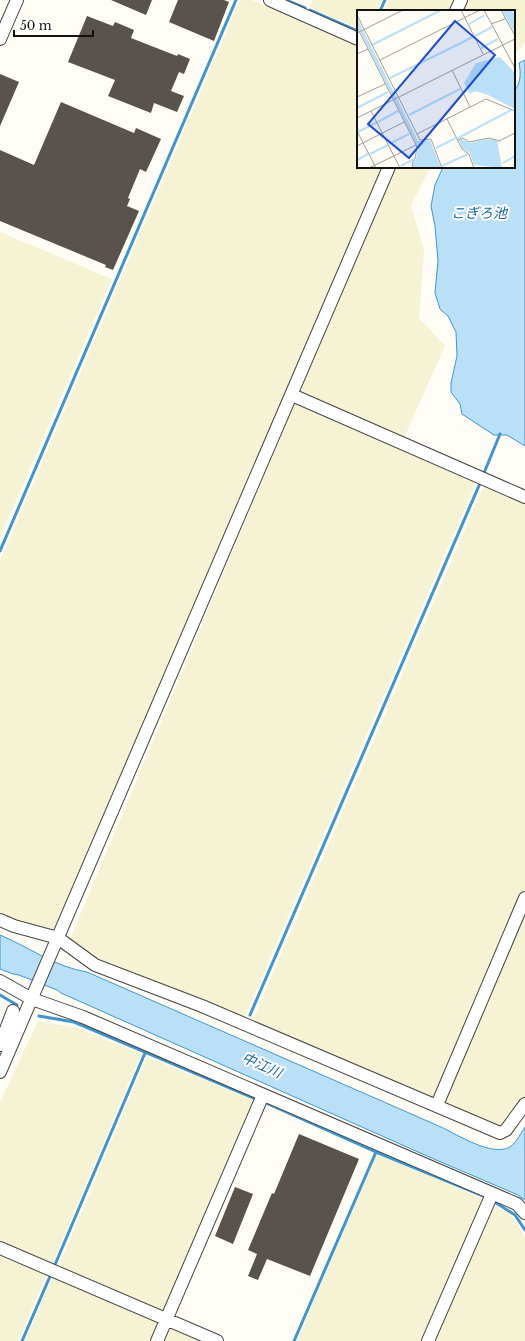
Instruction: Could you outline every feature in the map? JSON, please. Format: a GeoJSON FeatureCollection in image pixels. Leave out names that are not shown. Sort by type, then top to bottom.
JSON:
{"type":"FeatureCollection","features":[{"type":"Feature","properties":{"kind":"street"},"geometry":{"type":"LineString","coordinates":[[0,39],[17,0]]}},
{"type":"Feature","properties":{"kind":"street"},"geometry":{"type":"LineString","coordinates":[[270,0],[357,39]]}},
{"type":"Feature","properties":{"kind":"street"},"geometry":{"type":"LineString","coordinates":[[456,10],[461,0]]}},
{"type":"Feature","properties":{"kind":"street"},"geometry":{"type":"LineString","coordinates":[[0,1072],[389,168]]}},
{"type":"Feature","properties":{"kind":"street"},"geometry":{"type":"LineString","coordinates":[[292,395],[525,496]]}},
{"type":"Feature","properties":{"kind":"street"},"geometry":{"type":"LineString","coordinates":[[437,1105],[525,898]]}},
{"type":"Feature","properties":{"kind":"street"},"geometry":{"type":"LineString","coordinates":[[0,920],[56,943],[95,965],[202,1006],[500,1133],[506,1130],[525,1104]]}},
{"type":"Feature","properties":{"kind":"street"},"geometry":{"type":"LineString","coordinates":[[0,980],[517,1204],[525,1213]]}},
{"type":"Feature","properties":{"kind":"street"},"geometry":{"type":"LineString","coordinates":[[0,1045],[13,1011]]}},
{"type":"Feature","properties":{"kind":"street"},"geometry":{"type":"LineString","coordinates":[[157,1341],[263,1095]]}},
{"type":"Feature","properties":{"kind":"street"},"geometry":{"type":"LineString","coordinates":[[428,1341],[492,1194]]}},
{"type":"Feature","properties":{"kind":"street"},"geometry":{"type":"LineString","coordinates":[[0,1248],[217,1341]]}},
{"type":"Feature","properties":{"kind":"shaded area"},"geometry":{"type":"Polygon","coordinates":[[[240,0],[252,0],[357,46],[357,168],[385,168],[56,930],[52,931],[0,917],[0,561],[240,0]]]}},
{"type":"Feature","properties":{"kind":"shaded area"},"geometry":{"type":"Polygon","coordinates":[[[313,0],[382,0],[378,10],[357,10],[357,28],[310,7],[313,0]]]}},
{"type":"Feature","properties":{"kind":"shaded area"},"geometry":{"type":"Polygon","coordinates":[[[389,0],[456,0],[451,10],[384,10],[389,0]]]}},
{"type":"Feature","properties":{"kind":"shaded area"},"geometry":{"type":"Polygon","coordinates":[[[468,0],[525,0],[525,43],[515,55],[515,10],[464,10],[468,0]]]}},
{"type":"Feature","properties":{"kind":"shaded area"},"geometry":{"type":"Polygon","coordinates":[[[396,168],[430,168],[411,205],[424,250],[419,318],[445,346],[403,440],[300,395],[300,391],[396,168]]]}},
{"type":"Feature","properties":{"kind":"shaded area"},"geometry":{"type":"Polygon","coordinates":[[[0,232],[112,279],[0,538],[0,232]]]}},
{"type":"Feature","properties":{"kind":"shaded area"},"geometry":{"type":"Polygon","coordinates":[[[295,403],[302,403],[477,480],[243,1021],[94,958],[70,939],[295,403]]]}},
{"type":"Feature","properties":{"kind":"shaded area"},"geometry":{"type":"Polygon","coordinates":[[[485,483],[525,501],[525,888],[434,1102],[251,1024],[485,483]]]}},
{"type":"Feature","properties":{"kind":"shaded area"},"geometry":{"type":"Polygon","coordinates":[[[525,907],[525,1101],[505,1129],[441,1104],[525,907]]]}},
{"type":"Feature","properties":{"kind":"shaded area"},"geometry":{"type":"Polygon","coordinates":[[[38,1021],[77,1028],[141,1054],[51,1267],[0,1244],[0,1102],[38,1021]]]}},
{"type":"Feature","properties":{"kind":"shaded area"},"geometry":{"type":"Polygon","coordinates":[[[147,1057],[253,1100],[166,1310],[161,1313],[57,1270],[147,1057]]]}},
{"type":"Feature","properties":{"kind":"shaded area"},"geometry":{"type":"Polygon","coordinates":[[[377,1154],[486,1200],[424,1341],[297,1341],[377,1154]]]}},
{"type":"Feature","properties":{"kind":"shaded area"},"geometry":{"type":"Polygon","coordinates":[[[491,1205],[509,1213],[525,1237],[525,1341],[431,1341],[491,1205]]]}},
{"type":"Feature","properties":{"kind":"shaded area"},"geometry":{"type":"Polygon","coordinates":[[[0,1251],[48,1272],[18,1341],[0,1341],[0,1251]]]}},
{"type":"Feature","properties":{"kind":"shaded area"},"geometry":{"type":"Polygon","coordinates":[[[54,1274],[157,1320],[160,1325],[153,1341],[25,1341],[54,1274]]]}},
{"type":"Feature","properties":{"kind":"shaded area"},"geometry":{"type":"Polygon","coordinates":[[[170,1325],[208,1341],[161,1341],[170,1325]]]}},
{"type":"Feature","properties":{"kind":"water","name":"こぎろ池"},"geometry":{"type":"Polygon","coordinates":[[[525,60],[525,446],[507,435],[494,435],[462,414],[460,404],[451,392],[451,383],[457,356],[456,332],[448,316],[440,309],[435,293],[438,261],[435,226],[431,206],[435,185],[443,168],[515,168],[515,90],[520,78],[519,63],[525,60]]]}},
{"type":"Feature","properties":{"kind":"water","name":"中江川"},"geometry":{"type":"Polygon","coordinates":[[[0,935],[64,966],[87,972],[441,1127],[475,1144],[494,1149],[510,1147],[525,1127],[525,1200],[518,1195],[427,1156],[57,990],[0,969],[0,935]]]}},
{"type":"Feature","properties":{"kind":"building"},"geometry":{"type":"Polygon","coordinates":[[[111,0],[152,0],[146,15],[111,0]]]}},
{"type":"Feature","properties":{"kind":"building"},"geometry":{"type":"Polygon","coordinates":[[[178,0],[224,0],[229,2],[214,41],[169,22],[178,0]]]}},
{"type":"Feature","properties":{"kind":"building"},"geometry":{"type":"Polygon","coordinates":[[[87,16],[113,26],[115,22],[134,30],[131,38],[177,56],[178,54],[190,59],[184,74],[179,72],[171,91],[184,96],[177,112],[154,103],[151,113],[108,96],[115,80],[68,62],[87,16]]]}},
{"type":"Feature","properties":{"kind":"building"},"geometry":{"type":"Polygon","coordinates":[[[0,74],[19,82],[0,126],[0,74]]]}},
{"type":"Feature","properties":{"kind":"building"},"geometry":{"type":"Polygon","coordinates":[[[61,102],[134,133],[136,128],[161,139],[146,172],[140,169],[128,198],[130,199],[127,206],[139,211],[113,270],[105,267],[106,265],[0,221],[0,150],[34,165],[61,102]]]}},
{"type":"Feature","properties":{"kind":"building"},"geometry":{"type":"Polygon","coordinates":[[[299,1134],[359,1159],[310,1276],[267,1259],[258,1280],[248,1276],[257,1254],[248,1250],[272,1193],[274,1194],[299,1134]]]}},
{"type":"Feature","properties":{"kind":"building"},"geometry":{"type":"Polygon","coordinates":[[[235,1187],[253,1194],[233,1244],[215,1236],[235,1187]]]}},
{"type":"Feature","properties":{"kind":"waterway"},"geometry":{"type":"LineString","coordinates":[[0,551],[236,0]]}},
{"type":"Feature","properties":{"kind":"waterway"},"geometry":{"type":"LineString","coordinates":[[286,0],[305,8]]}},
{"type":"Feature","properties":{"kind":"waterway"},"geometry":{"type":"LineString","coordinates":[[380,10],[385,0]]}},
{"type":"Feature","properties":{"kind":"waterway"},"geometry":{"type":"LineString","coordinates":[[310,10],[357,31]]}},
{"type":"Feature","properties":{"kind":"waterway"},"geometry":{"type":"LineString","coordinates":[[484,473],[500,434]]}},
{"type":"Feature","properties":{"kind":"waterway"},"geometry":{"type":"LineString","coordinates":[[250,1015],[481,481]]}},
{"type":"Feature","properties":{"kind":"waterway"},"geometry":{"type":"LineString","coordinates":[[0,995],[17,1005]]}},
{"type":"Feature","properties":{"kind":"waterway"},"geometry":{"type":"LineString","coordinates":[[39,1016],[74,1022],[256,1099]]}},
{"type":"Feature","properties":{"kind":"waterway"},"geometry":{"type":"LineString","coordinates":[[54,1267],[145,1053]]}},
{"type":"Feature","properties":{"kind":"waterway"},"geometry":{"type":"LineString","coordinates":[[266,1103],[376,1152],[486,1197]]}},
{"type":"Feature","properties":{"kind":"waterway"},"geometry":{"type":"LineString","coordinates":[[294,1341],[376,1152]]}},
{"type":"Feature","properties":{"kind":"waterway"},"geometry":{"type":"LineString","coordinates":[[493,1201],[515,1215],[525,1230]]}},
{"type":"Feature","properties":{"kind":"waterway"},"geometry":{"type":"LineString","coordinates":[[22,1341],[51,1274]]}}]}
